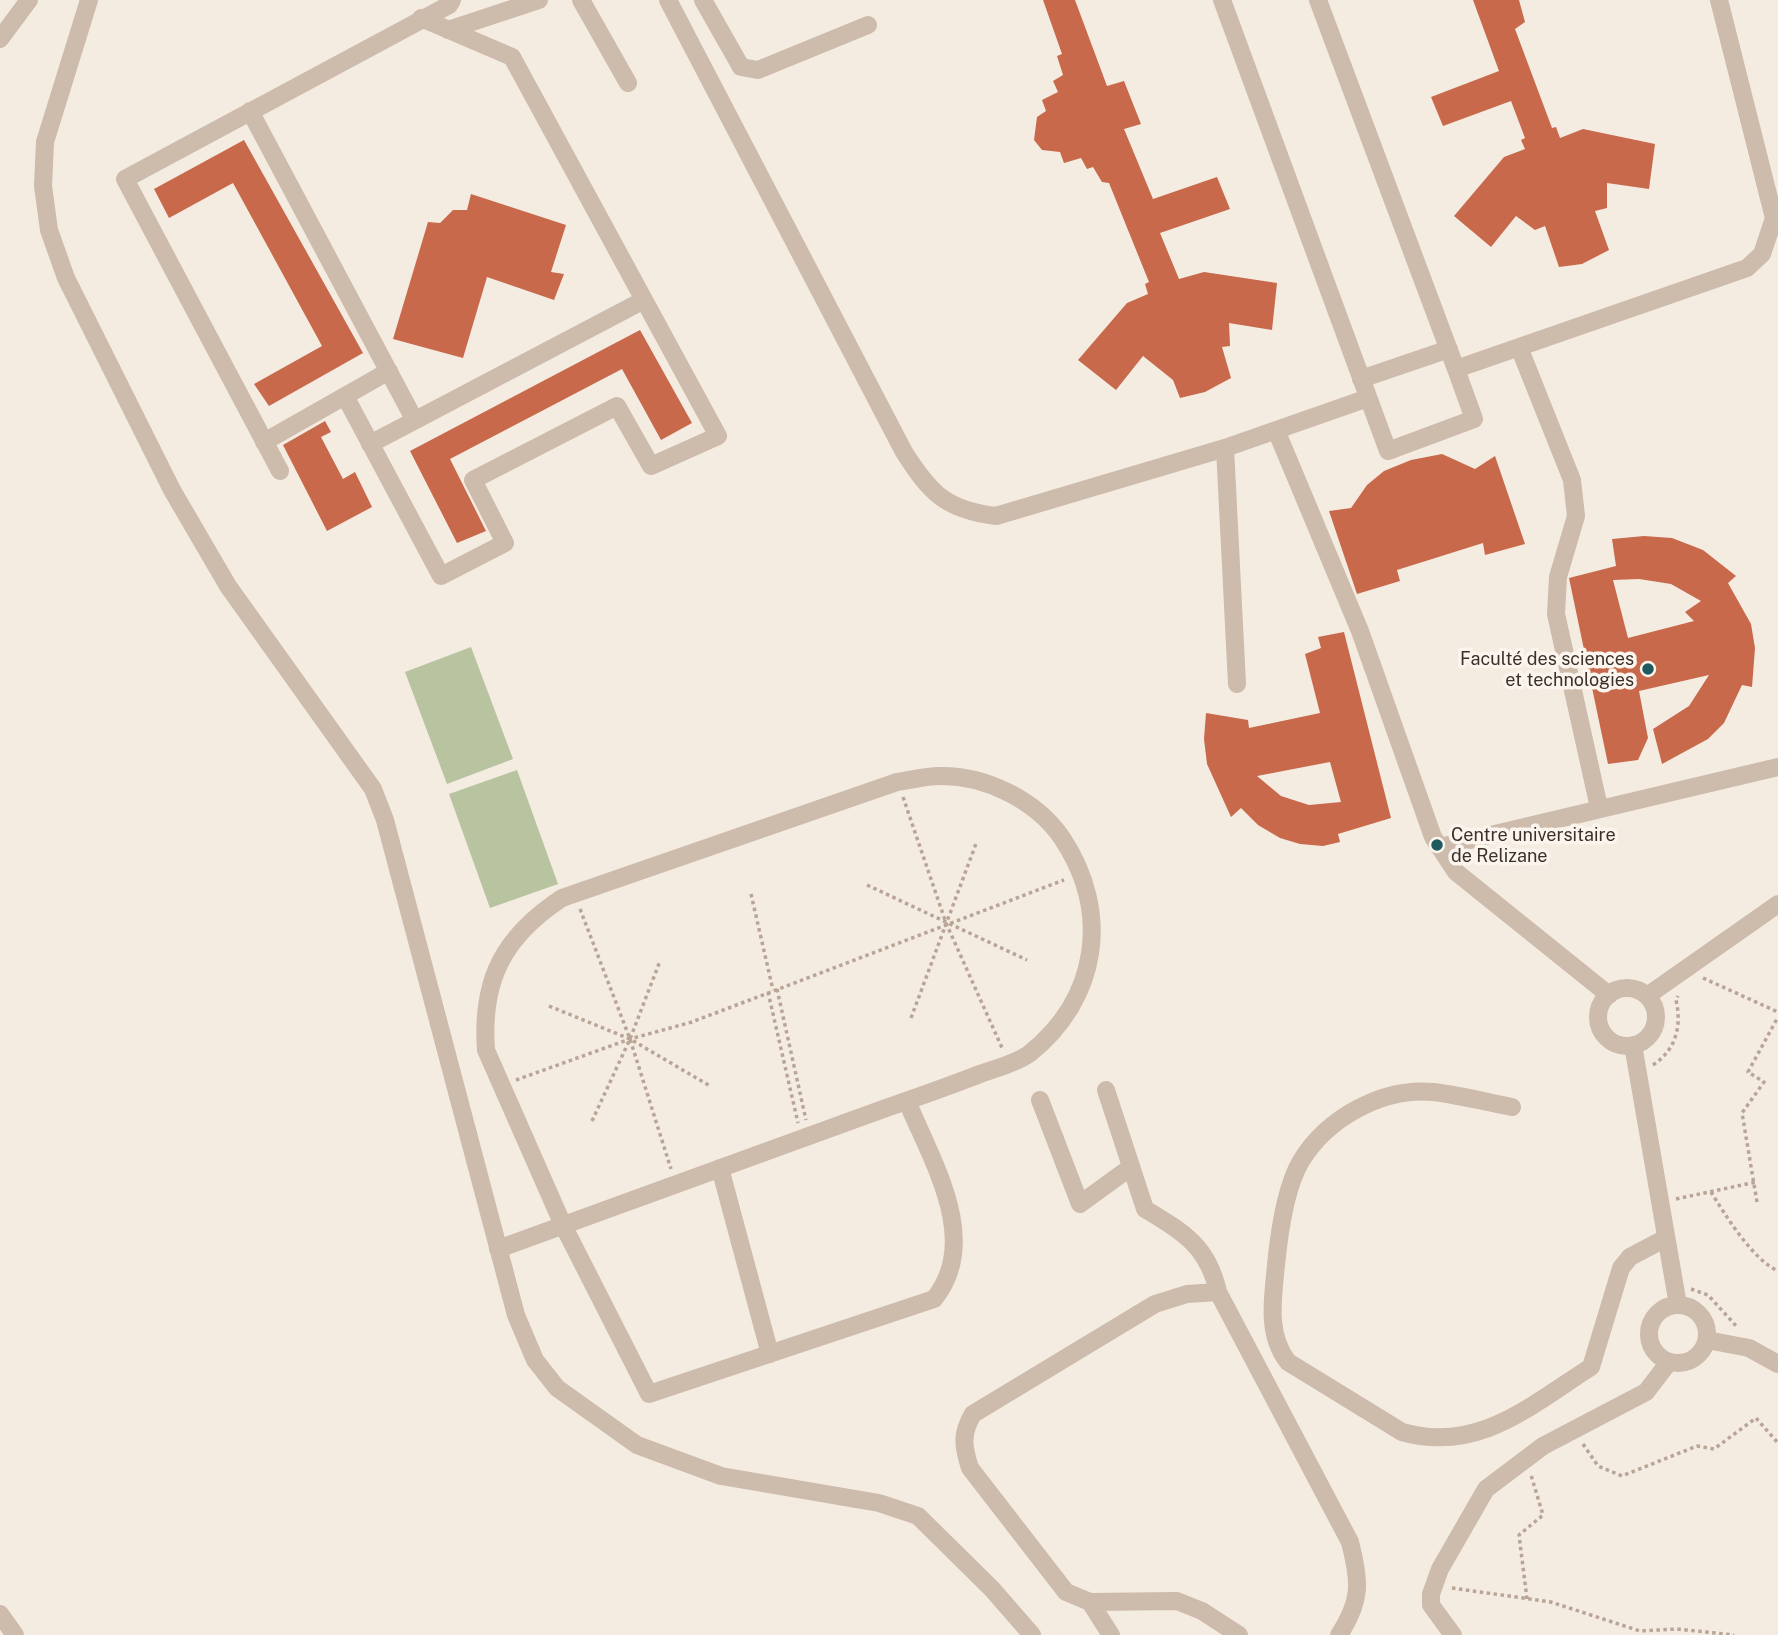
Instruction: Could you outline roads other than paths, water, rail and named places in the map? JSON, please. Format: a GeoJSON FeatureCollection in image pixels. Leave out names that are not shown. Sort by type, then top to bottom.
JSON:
{"type":"FeatureCollection","features":[{"type":"Feature","properties":{"kind":"street"},"geometry":{"type":"LineString","coordinates":[[0,39],[29,0]]}},
{"type":"Feature","properties":{"kind":"street"},"geometry":{"type":"LineString","coordinates":[[89,0],[46,142],[43,186],[49,230],[66,278],[172,491],[228,586],[373,789],[385,820],[516,1315],[535,1360],[567,1395],[637,1445],[721,1476],[879,1503],[918,1516],[992,1589],[1032,1635]]}},
{"type":"Feature","properties":{"kind":"street"},"geometry":{"type":"LineString","coordinates":[[280,471],[125,179],[449,5],[452,0]]}},
{"type":"Feature","properties":{"kind":"street"},"geometry":{"type":"LineString","coordinates":[[448,30],[539,0]]}},
{"type":"Feature","properties":{"kind":"street"},"geometry":{"type":"LineString","coordinates":[[580,0],[628,83]]}},
{"type":"Feature","properties":{"kind":"street"},"geometry":{"type":"LineString","coordinates":[[668,0],[904,452],[922,481],[941,499],[966,513],[996,516],[1225,448],[1367,398]]}},
{"type":"Feature","properties":{"kind":"street"},"geometry":{"type":"LineString","coordinates":[[703,0],[741,67],[758,70],[868,25]]}},
{"type":"Feature","properties":{"kind":"street"},"geometry":{"type":"LineString","coordinates":[[1222,0],[1388,451],[1474,419],[1318,0]]}},
{"type":"Feature","properties":{"kind":"street"},"geometry":{"type":"LineString","coordinates":[[1456,369],[1746,268],[1762,254],[1775,230],[1767,183],[1719,0]]}},
{"type":"Feature","properties":{"kind":"street"},"geometry":{"type":"LineString","coordinates":[[345,396],[442,576],[505,543],[473,480],[605,412],[617,406],[651,466],[718,436],[512,57],[421,18]]}},
{"type":"Feature","properties":{"kind":"street"},"geometry":{"type":"LineString","coordinates":[[250,111],[414,419]]}},
{"type":"Feature","properties":{"kind":"street"},"geometry":{"type":"LineString","coordinates":[[370,444],[644,300]]}},
{"type":"Feature","properties":{"kind":"street"},"geometry":{"type":"LineString","coordinates":[[1519,347],[1572,480],[1576,516],[1558,577],[1556,614],[1598,803]]}},
{"type":"Feature","properties":{"kind":"street"},"geometry":{"type":"LineString","coordinates":[[1361,379],[1448,349]]}},
{"type":"Feature","properties":{"kind":"street"},"geometry":{"type":"LineString","coordinates":[[264,442],[389,372]]}},
{"type":"Feature","properties":{"kind":"street"},"geometry":{"type":"LineString","coordinates":[[1276,430],[1360,631],[1433,837],[1456,872],[1609,995]]}},
{"type":"Feature","properties":{"kind":"street"},"geometry":{"type":"LineString","coordinates":[[1225,448],[1237,684]]}},
{"type":"Feature","properties":{"kind":"street"},"geometry":{"type":"LineString","coordinates":[[1440,847],[1778,767]]}},
{"type":"Feature","properties":{"kind":"street"},"geometry":{"type":"LineString","coordinates":[[498,1249],[563,1225],[676,1185],[1010,1063],[1030,1053],[1061,1023],[1082,987],[1092,945],[1091,902],[1082,873],[1054,826],[1021,799],[971,780],[940,776],[897,782],[574,894],[537,915],[515,936],[492,981],[484,1020],[486,1050],[501,1085],[563,1225],[649,1394],[934,1299],[953,1260],[954,1225],[906,1101]]}},
{"type":"Feature","properties":{"kind":"street"},"geometry":{"type":"LineString","coordinates":[[1647,996],[1778,904]]}},
{"type":"Feature","properties":{"kind":"street"},"geometry":{"type":"LineString","coordinates":[[1626,988],[1647,996],[1652,1004],[1655,1023],[1645,1040],[1633,1045],[1617,1045],[1602,1033],[1598,1015],[1600,1006],[1609,995],[1626,988]]}},
{"type":"Feature","properties":{"kind":"street"},"geometry":{"type":"LineString","coordinates":[[1633,1045],[1678,1305]]}},
{"type":"Feature","properties":{"kind":"street"},"geometry":{"type":"LineString","coordinates":[[1106,1090],[1144,1209],[1189,1237],[1214,1272],[1218,1292],[1350,1542],[1357,1572],[1358,1593],[1350,1618],[1339,1635]]}},
{"type":"Feature","properties":{"kind":"street"},"geometry":{"type":"LineString","coordinates":[[1512,1107],[1430,1092],[1377,1099],[1336,1122],[1301,1161],[1284,1210],[1272,1307],[1274,1333],[1279,1351],[1288,1362],[1402,1432],[1419,1437],[1476,1435],[1498,1427],[1591,1367],[1620,1268],[1630,1257],[1666,1238]]}},
{"type":"Feature","properties":{"kind":"street"},"geometry":{"type":"LineString","coordinates":[[1040,1100],[1080,1204],[1131,1167]]}},
{"type":"Feature","properties":{"kind":"street"},"geometry":{"type":"LineString","coordinates":[[720,1168],[771,1354]]}},
{"type":"Feature","properties":{"kind":"street"},"geometry":{"type":"LineString","coordinates":[[1218,1292],[1187,1294],[1155,1304],[973,1414],[963,1430],[964,1448],[970,1468],[1066,1592],[1090,1602],[1177,1601],[1202,1611],[1239,1635]]}},
{"type":"Feature","properties":{"kind":"street"},"geometry":{"type":"LineString","coordinates":[[1678,1305],[1698,1313],[1704,1321],[1707,1340],[1697,1357],[1679,1364],[1669,1362],[1654,1350],[1649,1332],[1656,1315],[1664,1309],[1678,1305]]}},
{"type":"Feature","properties":{"kind":"street"},"geometry":{"type":"LineString","coordinates":[[1707,1340],[1749,1348],[1778,1364]]}},
{"type":"Feature","properties":{"kind":"street"},"geometry":{"type":"LineString","coordinates":[[1453,1635],[1431,1605],[1434,1585],[1440,1569],[1486,1489],[1526,1459],[1646,1392],[1669,1362]]}},
{"type":"Feature","properties":{"kind":"street"},"geometry":{"type":"LineString","coordinates":[[1090,1602],[1111,1635]]}},
{"type":"Feature","properties":{"kind":"street"},"geometry":{"type":"LineString","coordinates":[[0,1614],[15,1635]]}},
{"type":"Feature","properties":{"kind":"place","name":"Faculté des sciences et technologies"},"geometry":{"type":"Point","coordinates":[1648,669]}},
{"type":"Feature","properties":{"kind":"place","name":"Centre universitaire de Relizane"},"geometry":{"type":"Point","coordinates":[1437,845]}}]}
